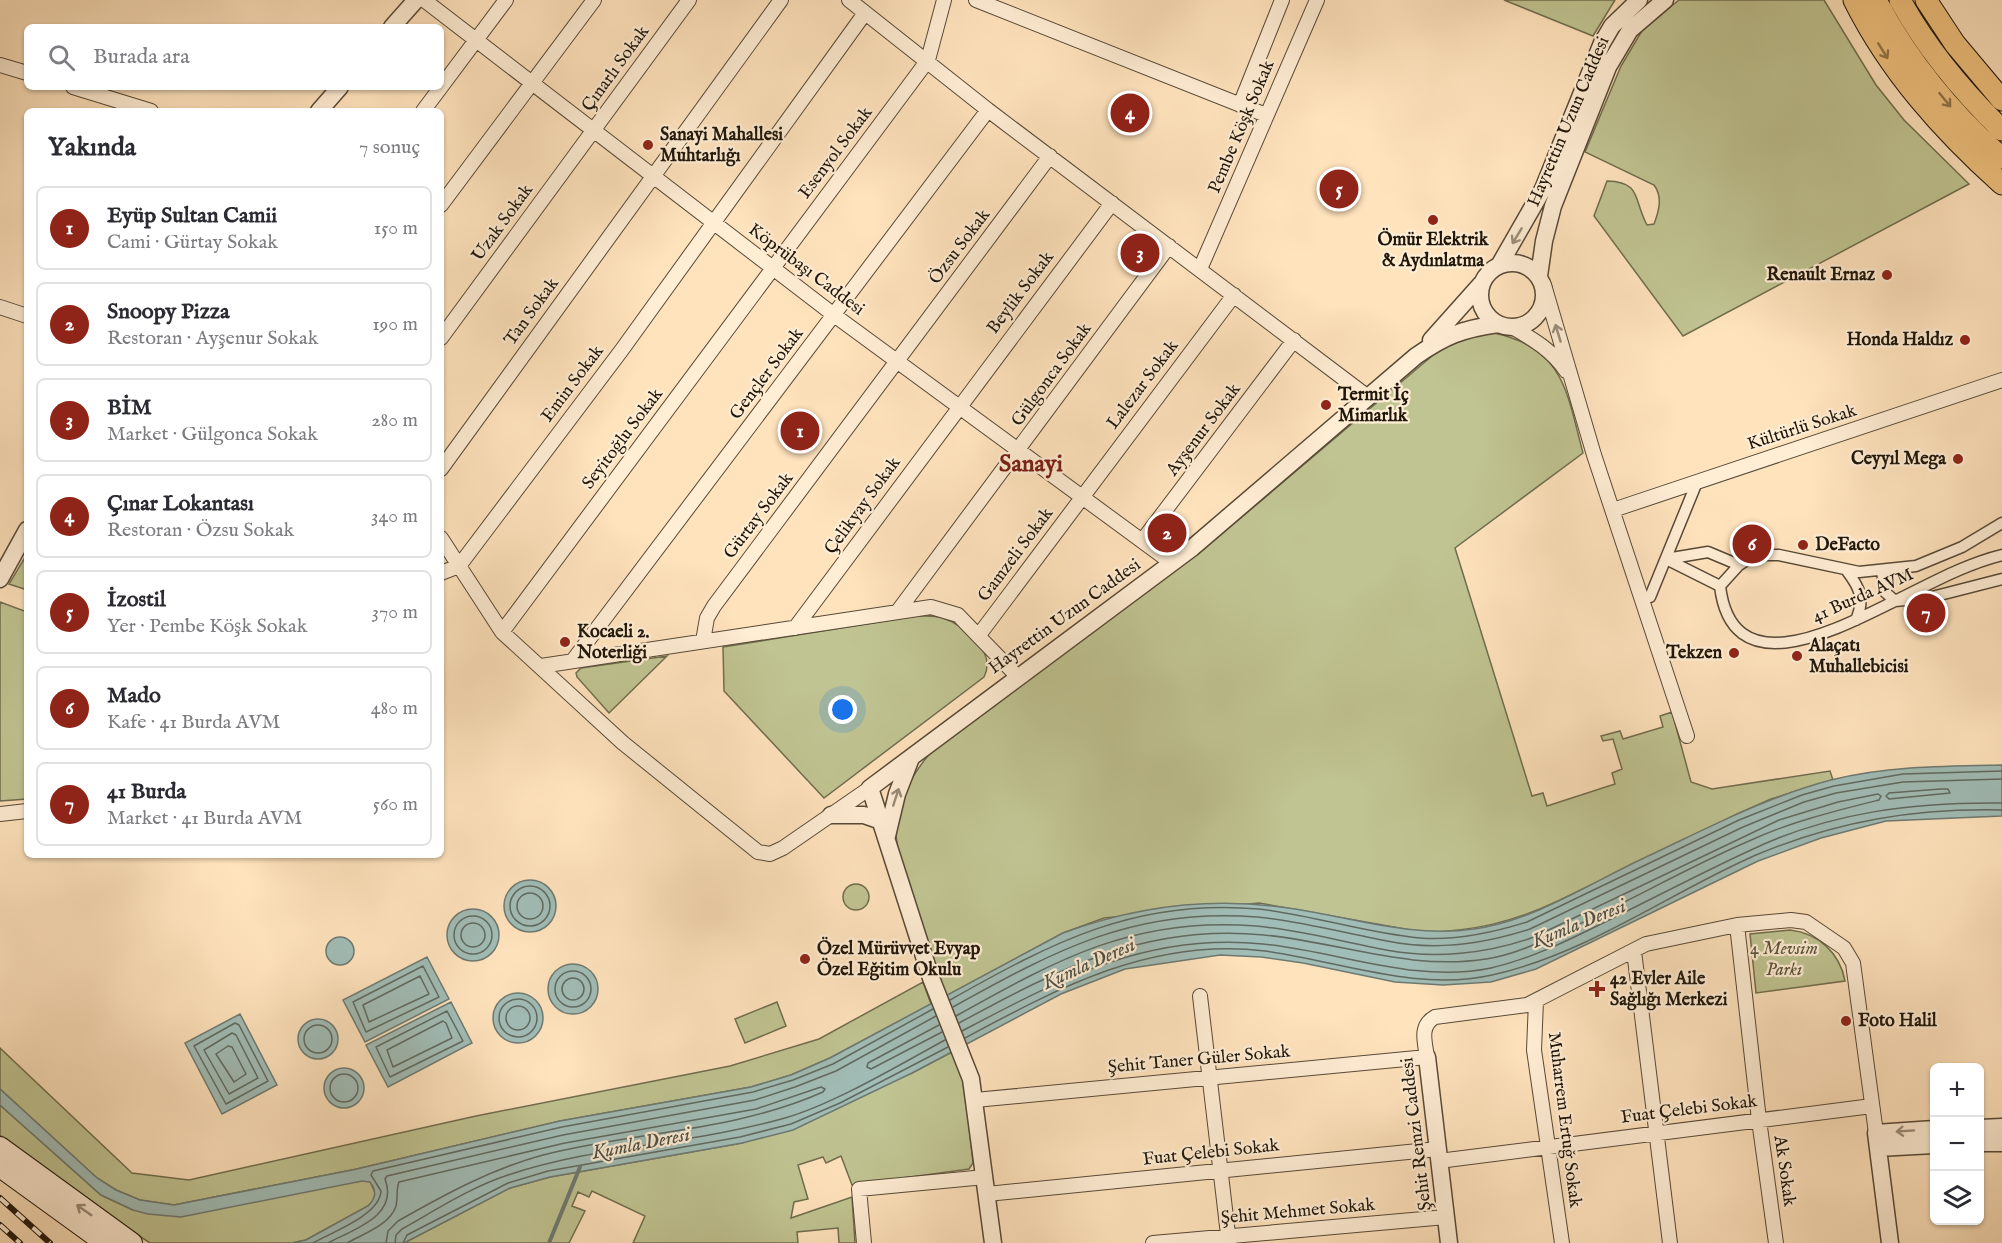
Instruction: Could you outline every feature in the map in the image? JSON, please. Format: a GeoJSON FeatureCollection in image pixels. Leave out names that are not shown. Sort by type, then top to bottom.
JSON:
{"type":"FeatureCollection","features":[{"type":"Feature","properties":{"kind":"main road"},"geometry":{"type":"LineString","coordinates":[[1854,0],[1885,55],[1918,99],[1958,144],[2002,184]]}},
{"type":"Feature","properties":{"kind":"main road"},"geometry":{"type":"LineString","coordinates":[[1876,0],[1930,81],[1956,112],[2002,158]]}},
{"type":"Feature","properties":{"kind":"main road"},"geometry":{"type":"LineString","coordinates":[[1900,0],[1934,53],[1966,95],[2002,130]]}},
{"type":"Feature","properties":{"kind":"main road"},"geometry":{"type":"LineString","coordinates":[[1926,0],[1955,44],[2002,100]]}},
{"type":"Feature","properties":{"kind":"main road"},"geometry":{"type":"LineString","coordinates":[[0,1147],[132,1243]]}},
{"type":"Feature","properties":{"kind":"main road"},"geometry":{"type":"LineString","coordinates":[[0,1167],[105,1243]]}},
{"type":"Feature","properties":{"kind":"street"},"geometry":{"type":"LineString","coordinates":[[395,24],[416,0]]}},
{"type":"Feature","properties":{"kind":"street","name":"Köprübaşı Caddesi"},"geometry":{"type":"LineString","coordinates":[[424,0],[834,315],[1172,563]]}},
{"type":"Feature","properties":{"kind":"street"},"geometry":{"type":"LineString","coordinates":[[444,83],[506,0]]}},
{"type":"Feature","properties":{"kind":"street"},"geometry":{"type":"LineString","coordinates":[[444,201],[594,0]]}},
{"type":"Feature","properties":{"kind":"street","name":"Çınarlı Sokak"},"geometry":{"type":"LineString","coordinates":[[593,130],[689,0]]}},
{"type":"Feature","properties":{"kind":"street","name":"Tan Sokak"},"geometry":{"type":"LineString","coordinates":[[444,465],[781,0]]}},
{"type":"Feature","properties":{"kind":"street"},"geometry":{"type":"LineString","coordinates":[[849,0],[928,60],[988,110],[1368,397]]}},
{"type":"Feature","properties":{"kind":"street"},"geometry":{"type":"LineString","coordinates":[[928,60],[944,0]]}},
{"type":"Feature","properties":{"kind":"street"},"geometry":{"type":"LineString","coordinates":[[976,0],[1266,115]]}},
{"type":"Feature","properties":{"kind":"street"},"geometry":{"type":"LineString","coordinates":[[1240,105],[1282,0]]}},
{"type":"Feature","properties":{"kind":"street","name":"Pembe Köşk Sokak"},"geometry":{"type":"LineString","coordinates":[[1200,269],[1317,0]]}},
{"type":"Feature","properties":{"kind":"street"},"geometry":{"type":"LineString","coordinates":[[1416,356],[1500,264],[1543,189],[1602,43],[1612,26],[1639,0]]}},
{"type":"Feature","properties":{"kind":"street","name":"Hayrettin Uzun Caddesi"},"geometry":{"type":"LineString","coordinates":[[1541,280],[1553,206],[1608,67],[1630,30],[1665,0]]}},
{"type":"Feature","properties":{"kind":"street","name":"Emin Sokak"},"geometry":{"type":"LineString","coordinates":[[459,566],[621,351],[865,13]]}},
{"type":"Feature","properties":{"kind":"street","name":"Esenyol Sokak"},"geometry":{"type":"LineString","coordinates":[[773,267],[928,60]]}},
{"type":"Feature","properties":{"kind":"street"},"geometry":{"type":"LineString","coordinates":[[0,65],[24,72]]}},
{"type":"Feature","properties":{"kind":"street"},"geometry":{"type":"LineString","coordinates":[[83,90],[142,108]]}},
{"type":"Feature","properties":{"kind":"street"},"geometry":{"type":"LineString","coordinates":[[322,108],[337,90]]}},
{"type":"Feature","properties":{"kind":"street"},"geometry":{"type":"LineString","coordinates":[[425,108],[439,90]]}},
{"type":"Feature","properties":{"kind":"street","name":"Gençler Sokak"},"geometry":{"type":"LineString","coordinates":[[574,659],[988,110]]}},
{"type":"Feature","properties":{"kind":"street","name":"Uzak Sokak"},"geometry":{"type":"LineString","coordinates":[[444,334],[593,130]]}},
{"type":"Feature","properties":{"kind":"street","name":"Özsu Sokak"},"geometry":{"type":"LineString","coordinates":[[898,360],[1050,156]]}},
{"type":"Feature","properties":{"kind":"street","name":"Beylik Sokak"},"geometry":{"type":"LineString","coordinates":[[959,405],[1112,203]]}},
{"type":"Feature","properties":{"kind":"street","name":"Gülgonca Sokak"},"geometry":{"type":"LineString","coordinates":[[898,611],[1020,450],[1169,246]]}},
{"type":"Feature","properties":{"kind":"street"},"geometry":{"type":"LineString","coordinates":[[1500,264],[1522,263],[1541,280],[1612,510],[1687,736]]}},
{"type":"Feature","properties":{"kind":"street","name":"Seyitoğlu Sokak"},"geometry":{"type":"LineString","coordinates":[[502,632],[773,267]]}},
{"type":"Feature","properties":{"kind":"street"},"geometry":{"type":"LineString","coordinates":[[1416,356],[1454,333],[1529,323],[1537,316],[1545,296],[1541,280]]}},
{"type":"Feature","properties":{"kind":"street"},"geometry":{"type":"LineString","coordinates":[[1481,284],[1480,299],[1483,309],[1558,359],[1572,380]]}},
{"type":"Feature","properties":{"kind":"street","name":"Lalezar Sokak"},"geometry":{"type":"LineString","coordinates":[[1081,496],[1234,295]]}},
{"type":"Feature","properties":{"kind":"street"},"geometry":{"type":"LineString","coordinates":[[0,307],[24,315]]}},
{"type":"Feature","properties":{"kind":"street","name":"Ayşenur Sokak"},"geometry":{"type":"LineString","coordinates":[[1142,541],[1294,340]]}},
{"type":"Feature","properties":{"kind":"street","name":"Hayrettin Uzun Caddesi"},"geometry":{"type":"LineString","coordinates":[[870,788],[1017,676],[1172,563],[1416,356]]}},
{"type":"Feature","properties":{"kind":"street","name":"Gürtay Sokak"},"geometry":{"type":"LineString","coordinates":[[703,641],[707,618],[714,606],[898,360]]}},
{"type":"Feature","properties":{"kind":"street","name":"Kültürlü Sokak"},"geometry":{"type":"LineString","coordinates":[[1612,510],[2002,380]]}},
{"type":"Feature","properties":{"kind":"street","name":"Çelikyay Sokak"},"geometry":{"type":"LineString","coordinates":[[795,627],[959,405]]}},
{"type":"Feature","properties":{"kind":"street"},"geometry":{"type":"LineString","coordinates":[[1642,599],[1650,597],[1697,482]]}},
{"type":"Feature","properties":{"kind":"street","name":"Gamzeli Sokak"},"geometry":{"type":"LineString","coordinates":[[979,634],[1081,496]]}},
{"type":"Feature","properties":{"kind":"street"},"geometry":{"type":"LineString","coordinates":[[1666,560],[1720,586],[1739,565],[1755,555],[1779,555],[1847,571],[1882,571],[1917,566],[1962,547],[2002,523]]}},
{"type":"Feature","properties":{"kind":"street"},"geometry":{"type":"LineString","coordinates":[[0,579],[6,558],[24,534]]}},
{"type":"Feature","properties":{"kind":"street"},"geometry":{"type":"LineString","coordinates":[[444,543],[502,632],[623,743],[758,852],[770,854],[783,848],[870,788],[931,978],[971,1079],[993,1243]]}},
{"type":"Feature","properties":{"kind":"street"},"geometry":{"type":"LineString","coordinates":[[1666,560],[1708,552],[1739,565]]}},
{"type":"Feature","properties":{"kind":"street","name":"41 Burda AVM"},"geometry":{"type":"LineString","coordinates":[[1720,586],[1723,608],[1736,629],[1760,643],[1783,644],[1811,638],[1856,620],[1959,571],[2002,555]]}},
{"type":"Feature","properties":{"kind":"street"},"geometry":{"type":"LineString","coordinates":[[444,572],[459,566]]}},
{"type":"Feature","properties":{"kind":"street"},"geometry":{"type":"LineString","coordinates":[[1847,571],[1860,590],[1862,600],[1856,620]]}},
{"type":"Feature","properties":{"kind":"street"},"geometry":{"type":"LineString","coordinates":[[1882,571],[1885,592],[1895,601],[1928,598],[2002,579]]}},
{"type":"Feature","properties":{"kind":"street"},"geometry":{"type":"LineString","coordinates":[[541,666],[574,659],[898,611],[939,608],[958,615],[979,634],[1017,676]]}},
{"type":"Feature","properties":{"kind":"street"},"geometry":{"type":"LineString","coordinates":[[887,840],[897,794],[911,756]]}},
{"type":"Feature","properties":{"kind":"street"},"geometry":{"type":"LineString","coordinates":[[0,814],[24,811]]}},
{"type":"Feature","properties":{"kind":"street"},"geometry":{"type":"LineString","coordinates":[[831,815],[864,814],[881,821]]}},
{"type":"Feature","properties":{"kind":"street"},"geometry":{"type":"LineString","coordinates":[[1536,1001],[1589,971],[1661,939],[1737,925],[1800,920],[1813,925],[1849,955],[1855,969],[1890,1243]]}},
{"type":"Feature","properties":{"kind":"street","name":"Ak Sokak"},"geometry":{"type":"LineString","coordinates":[[1737,925],[1759,1120],[1776,1243]]}},
{"type":"Feature","properties":{"kind":"street"},"geometry":{"type":"LineString","coordinates":[[1634,951],[1654,1132],[1670,1243]]}},
{"type":"Feature","properties":{"kind":"street"},"geometry":{"type":"LineString","coordinates":[[1200,996],[1228,1240]]}},
{"type":"Feature","properties":{"kind":"street","name":"Şehit Remzi Caddesi"},"geometry":{"type":"LineString","coordinates":[[1449,1243],[1424,1029],[1427,1022],[1441,1015],[1516,1008],[1536,1001]]}},
{"type":"Feature","properties":{"kind":"street","name":"Muharrem Ertuğ Sokak"},"geometry":{"type":"LineString","coordinates":[[1536,1001],[1534,1050],[1562,1243]]}},
{"type":"Feature","properties":{"kind":"street","name":"Şehit Taner Güler Sokak"},"geometry":{"type":"LineString","coordinates":[[975,1100],[1427,1057]]}},
{"type":"Feature","properties":{"kind":"street","name":"Fuat Çelebi Sokak"},"geometry":{"type":"LineString","coordinates":[[864,1243],[860,1189],[986,1185],[1439,1155],[1548,1145],[1872,1106]]}},
{"type":"Feature","properties":{"kind":"street"},"geometry":{"type":"LineString","coordinates":[[1984,1128],[2002,1127]]}},
{"type":"Feature","properties":{"kind":"street"},"geometry":{"type":"LineString","coordinates":[[1877,1140],[1930,1131]]}},
{"type":"Feature","properties":{"kind":"street"},"geometry":{"type":"LineString","coordinates":[[1877,1140],[1930,1145]]}},
{"type":"Feature","properties":{"kind":"street"},"geometry":{"type":"LineString","coordinates":[[1984,1143],[2002,1143]]}},
{"type":"Feature","properties":{"kind":"street","name":"Şehit Mehmet Sokak"},"geometry":{"type":"LineString","coordinates":[[1153,1243],[1228,1240],[1446,1217]]}},
{"type":"Feature","properties":{"kind":"green space"},"geometry":{"type":"Polygon","coordinates":[[[1504,0],[1615,0],[1593,36],[1504,0]]]}},
{"type":"Feature","properties":{"kind":"green space"},"geometry":{"type":"Polygon","coordinates":[[[1679,0],[1824,0],[1876,85],[1904,120],[1969,184],[1683,336],[1594,216],[1607,181],[1618,182],[1626,185],[1635,194],[1647,225],[1654,224],[1659,204],[1657,190],[1654,185],[1585,152],[1621,66],[1643,29],[1679,0]]]}},
{"type":"Feature","properties":{"kind":"green space"},"geometry":{"type":"Polygon","coordinates":[[[1494,333],[1518,340],[1536,350],[1549,362],[1567,393],[1583,453],[1455,548],[1532,796],[1543,793],[1547,806],[1615,784],[1612,773],[1622,769],[1613,739],[1603,741],[1601,736],[1620,731],[1623,739],[1663,727],[1660,716],[1672,712],[1691,782],[1712,789],[1830,771],[1833,780],[1771,799],[1558,901],[1525,915],[1492,924],[1458,930],[1422,932],[1259,903],[1104,918],[1063,933],[946,996],[897,845],[896,833],[899,810],[906,789],[932,751],[1022,681],[1204,549],[1445,345],[1461,336],[1494,333]]]}},
{"type":"Feature","properties":{"kind":"green space"},"geometry":{"type":"Polygon","coordinates":[[[24,559],[24,589],[9,584],[24,559]]]}},
{"type":"Feature","properties":{"kind":"green space"},"geometry":{"type":"Polygon","coordinates":[[[0,602],[24,611],[24,799],[0,801],[0,602]]]}},
{"type":"Feature","properties":{"kind":"green space"},"geometry":{"type":"Polygon","coordinates":[[[915,616],[943,618],[961,627],[977,641],[986,658],[987,668],[984,677],[824,798],[724,691],[723,647],[915,616]]]}},
{"type":"Feature","properties":{"kind":"green space"},"geometry":{"type":"Polygon","coordinates":[[[667,656],[609,713],[576,673],[581,668],[667,656]]]}},
{"type":"Feature","properties":{"kind":"green space"},"geometry":{"type":"Polygon","coordinates":[[[856,884],[865,888],[869,897],[865,906],[856,910],[847,906],[843,897],[847,888],[856,884]]]}},
{"type":"Feature","properties":{"kind":"green space","name":"4 Mevsim Parkı"},"geometry":{"type":"Polygon","coordinates":[[[1790,930],[1810,935],[1826,946],[1838,962],[1845,981],[1756,993],[1750,934],[1790,930]]]}},
{"type":"Feature","properties":{"kind":"green space"},"geometry":{"type":"Polygon","coordinates":[[[923,982],[931,1004],[830,1058],[791,1075],[751,1087],[560,1121],[357,1169],[174,1205],[140,1200],[116,1190],[97,1178],[0,1089],[0,1048],[132,1173],[189,1180],[476,1116],[730,1066],[819,1039],[923,982]]]}},
{"type":"Feature","properties":{"kind":"green space"},"geometry":{"type":"Polygon","coordinates":[[[777,1002],[786,1026],[745,1043],[735,1019],[777,1002]]]}},
{"type":"Feature","properties":{"kind":"green space"},"geometry":{"type":"Polygon","coordinates":[[[952,1052],[964,1081],[973,1163],[969,1169],[852,1185],[841,1156],[826,1163],[823,1157],[798,1165],[808,1199],[794,1202],[791,1218],[852,1197],[855,1243],[839,1243],[838,1228],[797,1232],[798,1243],[633,1243],[645,1216],[592,1191],[589,1197],[578,1192],[572,1206],[585,1211],[569,1243],[404,1243],[510,1188],[550,1177],[742,1143],[912,1073],[952,1052]]]}},
{"type":"Feature","properties":{"kind":"green space"},"geometry":{"type":"Polygon","coordinates":[[[0,1105],[101,1195],[133,1210],[362,1181],[370,1181],[375,1193],[374,1200],[368,1206],[306,1240],[292,1243],[150,1243],[86,1201],[0,1135],[0,1105]]]}},
{"type":"Feature","properties":{"kind":"water","name":"Kumla Deresi"},"geometry":{"type":"Polygon","coordinates":[[[2002,765],[2002,816],[1886,821],[1821,838],[1758,861],[1536,969],[1491,982],[1443,985],[1395,982],[1303,963],[1261,957],[1220,955],[1125,969],[1061,994],[912,1073],[793,1130],[742,1143],[550,1177],[510,1188],[404,1243],[292,1243],[306,1240],[368,1206],[373,1200],[375,1191],[370,1182],[362,1181],[181,1217],[133,1210],[101,1195],[0,1105],[0,1089],[97,1178],[116,1190],[140,1200],[174,1205],[357,1169],[560,1121],[751,1087],[791,1075],[830,1058],[1063,933],[1120,916],[1177,906],[1236,903],[1295,909],[1406,929],[1451,931],[1474,929],[1519,918],[1541,909],[1714,825],[1760,804],[1807,787],[1852,775],[1895,769],[2002,765]]]}},
{"type":"Feature","properties":{"kind":"water"},"geometry":{"type":"Polygon","coordinates":[[[525,880],[535,880],[549,887],[556,906],[549,925],[535,932],[525,932],[515,928],[508,921],[504,911],[504,901],[508,891],[515,884],[525,880]]]}},
{"type":"Feature","properties":{"kind":"water"},"geometry":{"type":"Polygon","coordinates":[[[473,909],[483,911],[491,917],[497,925],[499,935],[497,945],[491,953],[483,959],[473,961],[463,959],[455,953],[449,945],[447,935],[449,925],[455,917],[463,911],[473,909]]]}},
{"type":"Feature","properties":{"kind":"water"},"geometry":{"type":"Polygon","coordinates":[[[340,937],[350,941],[354,951],[350,961],[340,965],[330,961],[326,951],[330,941],[340,937]]]}},
{"type":"Feature","properties":{"kind":"water"},"geometry":{"type":"Polygon","coordinates":[[[427,957],[449,999],[365,1042],[343,1000],[427,957]]]}},
{"type":"Feature","properties":{"kind":"water"},"geometry":{"type":"Polygon","coordinates":[[[573,964],[582,966],[593,975],[598,989],[596,998],[587,1009],[573,1014],[564,1012],[553,1003],[548,989],[550,980],[559,969],[573,964]]]}},
{"type":"Feature","properties":{"kind":"water"},"geometry":{"type":"Polygon","coordinates":[[[513,993],[523,993],[536,1000],[543,1013],[543,1023],[536,1036],[523,1043],[513,1043],[504,1039],[497,1032],[493,1023],[493,1013],[497,1004],[504,997],[513,993]]]}},
{"type":"Feature","properties":{"kind":"water"},"geometry":{"type":"Polygon","coordinates":[[[451,1002],[472,1043],[388,1087],[366,1045],[451,1002]]]}},
{"type":"Feature","properties":{"kind":"water"},"geometry":{"type":"Polygon","coordinates":[[[240,1014],[277,1085],[222,1114],[185,1043],[240,1014]]]}},
{"type":"Feature","properties":{"kind":"water"},"geometry":{"type":"Polygon","coordinates":[[[318,1019],[326,1020],[332,1025],[337,1031],[337,1047],[332,1053],[326,1058],[318,1059],[310,1058],[304,1053],[299,1047],[298,1039],[299,1031],[304,1025],[310,1020],[318,1019]]]}},
{"type":"Feature","properties":{"kind":"water"},"geometry":{"type":"Polygon","coordinates":[[[344,1068],[358,1074],[364,1088],[358,1102],[344,1108],[330,1102],[324,1088],[330,1074],[344,1068]]]}},
{"type":"Feature","properties":{"kind":"waterway"},"geometry":{"type":"LineString","coordinates":[[549,1243],[580,1167]]}},
{"type":"Feature","properties":{"kind":"railway"},"geometry":{"type":"LineString","coordinates":[[0,1198],[50,1243]]}},
{"type":"Feature","properties":{"kind":"railway"},"geometry":{"type":"LineString","coordinates":[[0,1225],[20,1243]]}},
{"type":"Feature","properties":{"kind":"place","name":"Çınar Lokantası"},"geometry":{"type":"Point","coordinates":[1130,113]}},
{"type":"Feature","properties":{"kind":"place","name":"Sanayi Mahallesi Muhtarlığı"},"geometry":{"type":"Point","coordinates":[648,145]}},
{"type":"Feature","properties":{"kind":"place","name":"İzostil"},"geometry":{"type":"Point","coordinates":[1339,189]}},
{"type":"Feature","properties":{"kind":"place","name":"Ömür Elektrik & Aydınlatma"},"geometry":{"type":"Point","coordinates":[1433,220]}},
{"type":"Feature","properties":{"kind":"place","name":"BİM"},"geometry":{"type":"Point","coordinates":[1140,253]}},
{"type":"Feature","properties":{"kind":"place","name":"Renault Ernaz"},"geometry":{"type":"Point","coordinates":[1887,275]}},
{"type":"Feature","properties":{"kind":"place","name":"Honda Haldız"},"geometry":{"type":"Point","coordinates":[1965,340]}},
{"type":"Feature","properties":{"kind":"place","name":"Termit İç Mimarlık"},"geometry":{"type":"Point","coordinates":[1326,405]}},
{"type":"Feature","properties":{"kind":"place","name":"Eyüp Sultan Camii"},"geometry":{"type":"Point","coordinates":[800,431]}},
{"type":"Feature","properties":{"kind":"place","name":"Ceyyıl Mega"},"geometry":{"type":"Point","coordinates":[1958,459]}},
{"type":"Feature","properties":{"kind":"place","name":"Snoopy Pizza"},"geometry":{"type":"Point","coordinates":[1167,533]}},
{"type":"Feature","properties":{"kind":"place","name":"Mado"},"geometry":{"type":"Point","coordinates":[1752,544]}},
{"type":"Feature","properties":{"kind":"place","name":"DeFacto"},"geometry":{"type":"Point","coordinates":[1803,545]}},
{"type":"Feature","properties":{"kind":"place","name":"41 Burda"},"geometry":{"type":"Point","coordinates":[1926,613]}},
{"type":"Feature","properties":{"kind":"place","name":"Kocaeli 2. Noterliği"},"geometry":{"type":"Point","coordinates":[565,642]}},
{"type":"Feature","properties":{"kind":"place","name":"Tekzen"},"geometry":{"type":"Point","coordinates":[1734,653]}},
{"type":"Feature","properties":{"kind":"place","name":"Alaçatı Muhallebicisi"},"geometry":{"type":"Point","coordinates":[1797,656]}},
{"type":"Feature","properties":{"kind":"place","name":"Özel Mürüvvet Evyap Özel Eğitim Okulu"},"geometry":{"type":"Point","coordinates":[805,959]}},
{"type":"Feature","properties":{"kind":"place","name":"42 Evler Aile Sağlığı Merkezi"},"geometry":{"type":"Point","coordinates":[1597,989]}},
{"type":"Feature","properties":{"kind":"place","name":"Foto Halil"},"geometry":{"type":"Point","coordinates":[1846,1021]}},
{"type":"Feature","properties":{"kind":"district","name":"Sanayi"},"geometry":{"type":"Point","coordinates":[1031,464]}}]}
